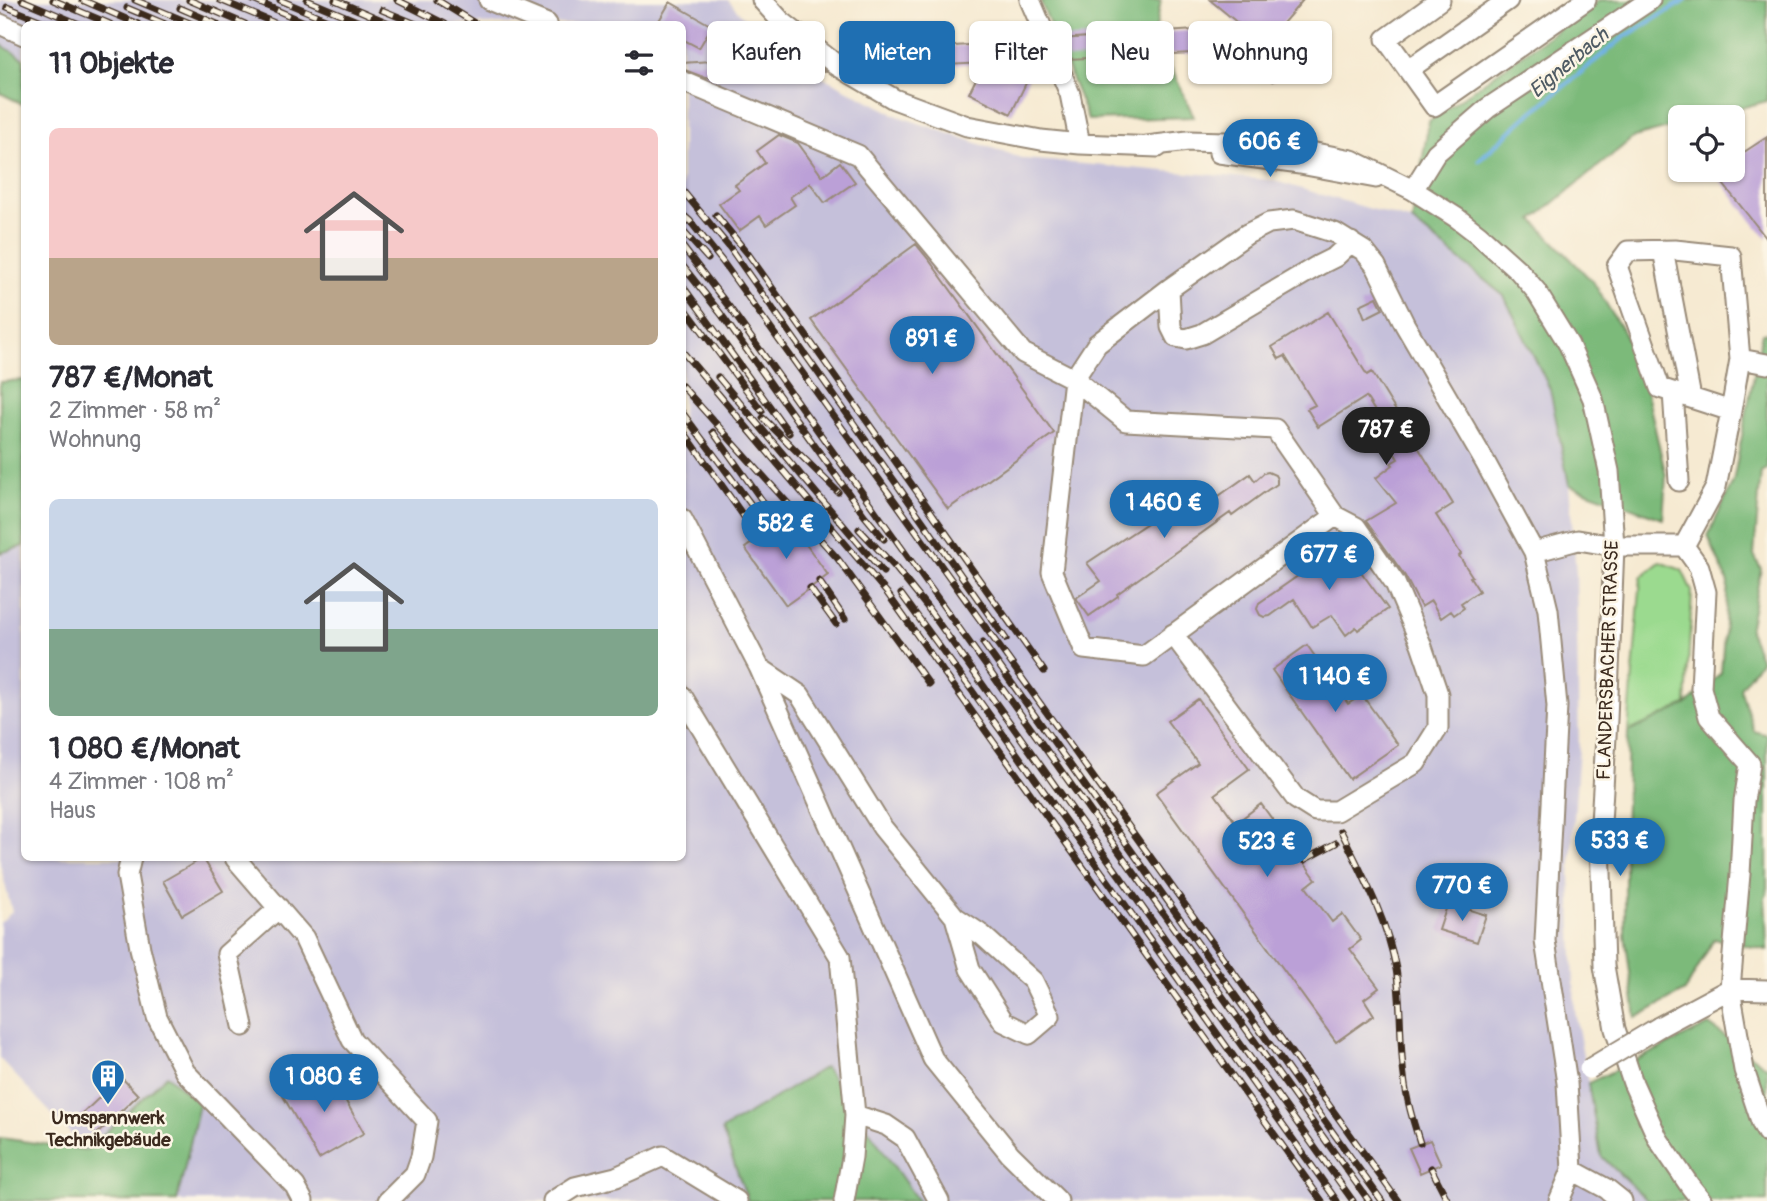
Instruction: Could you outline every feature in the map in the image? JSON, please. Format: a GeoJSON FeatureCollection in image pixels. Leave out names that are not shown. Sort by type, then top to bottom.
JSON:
{"type":"FeatureCollection","features":[{"type":"Feature","properties":{"kind":"street"},"geometry":{"type":"LineString","coordinates":[[489,0],[540,21]]}},
{"type":"Feature","properties":{"kind":"street","name":"FLANDERSBACHER STRASSE"},"geometry":{"type":"LineString","coordinates":[[762,0],[781,21],[838,66],[894,99],[967,127],[1080,144],[1147,146],[1188,141],[1264,143],[1352,160],[1404,186],[1457,218],[1479,234],[1519,271],[1536,291],[1569,345],[1594,400],[1609,471],[1614,546],[1600,841],[1604,966],[1615,1028],[1633,1083],[1658,1139],[1702,1201]]}},
{"type":"Feature","properties":{"kind":"street"},"geometry":{"type":"LineString","coordinates":[[1030,0],[1070,94],[1080,144]]}},
{"type":"Feature","properties":{"kind":"street"},"geometry":{"type":"LineString","coordinates":[[1440,0],[1386,39],[1434,106],[1586,0]]}},
{"type":"Feature","properties":{"kind":"street"},"geometry":{"type":"LineString","coordinates":[[1408,70],[1508,0]]}},
{"type":"Feature","properties":{"kind":"street"},"geometry":{"type":"LineString","coordinates":[[1404,186],[1436,153],[1488,107],[1650,0]]}},
{"type":"Feature","properties":{"kind":"street"},"geometry":{"type":"LineString","coordinates":[[0,24],[21,34]]}},
{"type":"Feature","properties":{"kind":"street"},"geometry":{"type":"LineString","coordinates":[[686,83],[858,155],[1023,354],[1074,379],[1126,421],[1275,429],[1335,516],[1356,527],[1395,583],[1421,644],[1438,694],[1438,729],[1416,763],[1336,811],[1315,811],[1296,799],[1173,634]]}},
{"type":"Feature","properties":{"kind":"street"},"geometry":{"type":"LineString","coordinates":[[1335,516],[1144,656],[1084,649],[1052,572],[1074,379],[1097,344],[1247,234],[1269,223],[1294,220],[1335,233],[1364,251],[1376,266],[1405,325],[1534,552],[1548,610],[1557,706],[1545,941],[1567,1083],[1572,1170],[1559,1201]]}},
{"type":"Feature","properties":{"kind":"street"},"geometry":{"type":"LineString","coordinates":[[1169,289],[1171,327],[1176,337],[1186,340],[1202,334],[1335,257],[1351,242]]}},
{"type":"Feature","properties":{"kind":"street"},"geometry":{"type":"LineString","coordinates":[[1663,250],[1682,395],[1679,481]]}},
{"type":"Feature","properties":{"kind":"street"},"geometry":{"type":"LineString","coordinates":[[1684,546],[1717,487],[1731,411],[1740,359],[1731,256],[1675,250],[1628,251],[1617,266],[1660,388],[1731,411]]}},
{"type":"Feature","properties":{"kind":"street"},"geometry":{"type":"LineString","coordinates":[[1740,359],[1767,364]]}},
{"type":"Feature","properties":{"kind":"street"},"geometry":{"type":"LineString","coordinates":[[686,527],[759,667],[933,1059],[1010,1154],[1058,1201]]}},
{"type":"Feature","properties":{"kind":"street"},"geometry":{"type":"LineString","coordinates":[[1534,552],[1577,540],[1614,546],[1684,546]]}},
{"type":"Feature","properties":{"kind":"street"},"geometry":{"type":"LineString","coordinates":[[1684,546],[1699,568],[1706,592],[1701,688],[1709,717],[1758,765],[1744,801],[1730,989],[1744,1070],[1767,1133]]}},
{"type":"Feature","properties":{"kind":"street"},"geometry":{"type":"LineString","coordinates":[[759,667],[800,695],[882,827],[955,917],[982,935],[1032,981],[1050,1016],[1029,1034],[1004,1022],[970,969],[955,917]]}},
{"type":"Feature","properties":{"kind":"street"},"geometry":{"type":"LineString","coordinates":[[686,703],[840,957],[855,1115],[852,1157],[844,1201]]}},
{"type":"Feature","properties":{"kind":"street"},"geometry":{"type":"LineString","coordinates":[[130,861],[127,876],[140,948],[157,1017],[185,1072],[295,1186],[303,1201]]}},
{"type":"Feature","properties":{"kind":"street"},"geometry":{"type":"LineString","coordinates":[[238,861],[303,938],[352,1040],[426,1121],[421,1157],[415,1174],[388,1201]]}},
{"type":"Feature","properties":{"kind":"street"},"geometry":{"type":"LineString","coordinates":[[243,1026],[227,954],[279,908]]}},
{"type":"Feature","properties":{"kind":"street"},"geometry":{"type":"LineString","coordinates":[[1567,1083],[1659,1027],[1730,989],[1767,990]]}},
{"type":"Feature","properties":{"kind":"street"},"geometry":{"type":"LineString","coordinates":[[855,1115],[886,1125],[905,1138],[939,1201]]}},
{"type":"Feature","properties":{"kind":"street"},"geometry":{"type":"LineString","coordinates":[[553,1201],[575,1187],[616,1177],[663,1156],[737,1201]]}},
{"type":"Feature","properties":{"kind":"street"},"geometry":{"type":"LineString","coordinates":[[1572,1170],[1607,1189],[1622,1201]]}},
{"type":"Feature","properties":{"kind":"shaded area"},"geometry":{"type":"Polygon","coordinates":[[[0,0],[728,0],[747,21],[707,21],[707,84],[825,84],[825,78],[898,116],[1024,159],[1271,180],[1412,221],[1504,296],[1550,389],[1569,485],[1576,573],[1579,748],[1570,876],[1575,1011],[1601,1156],[1648,1201],[0,1201],[0,1138],[86,1150],[0,1059],[0,923],[12,912],[0,864],[0,553],[21,547],[21,861],[686,861],[686,21],[21,21],[21,57],[0,44],[0,0]]]}},
{"type":"Feature","properties":{"kind":"green space"},"geometry":{"type":"Polygon","coordinates":[[[1040,0],[1161,0],[1157,21],[1086,21],[1086,84],[1174,84],[1174,74],[1194,117],[1088,120],[1072,80],[1072,21],[1048,21],[1040,0]]]}},
{"type":"Feature","properties":{"kind":"green space"},"geometry":{"type":"Polygon","coordinates":[[[1599,0],[1767,0],[1767,101],[1745,107],[1668,105],[1668,128],[1634,137],[1533,220],[1594,283],[1639,359],[1666,476],[1663,519],[1569,485],[1550,389],[1504,296],[1412,221],[1429,121],[1599,0]]]}},
{"type":"Feature","properties":{"kind":"green space"},"geometry":{"type":"Polygon","coordinates":[[[0,44],[21,57],[21,104],[0,93],[0,44]]]}},
{"type":"Feature","properties":{"kind":"green space"},"geometry":{"type":"Polygon","coordinates":[[[1767,332],[1767,469],[1761,472],[1754,555],[1761,569],[1749,631],[1761,660],[1740,688],[1754,731],[1767,735],[1767,950],[1714,939],[1685,991],[1636,1018],[1625,935],[1628,732],[1686,705],[1721,673],[1728,583],[1708,536],[1733,482],[1762,333],[1767,332]]]}},
{"type":"Feature","properties":{"kind":"green space"},"geometry":{"type":"Polygon","coordinates":[[[21,380],[21,547],[0,553],[0,382],[21,380]]]}},
{"type":"Feature","properties":{"kind":"green space"},"geometry":{"type":"Polygon","coordinates":[[[1660,562],[1682,570],[1692,591],[1686,705],[1628,732],[1641,577],[1660,562]]]}},
{"type":"Feature","properties":{"kind":"green space"},"geometry":{"type":"Polygon","coordinates":[[[1709,1025],[1767,1067],[1767,1201],[1648,1201],[1601,1156],[1588,1083],[1709,1025]]]}},
{"type":"Feature","properties":{"kind":"green space"},"geometry":{"type":"Polygon","coordinates":[[[825,1067],[918,1201],[748,1201],[722,1130],[825,1067]]]}},
{"type":"Feature","properties":{"kind":"green space"},"geometry":{"type":"Polygon","coordinates":[[[167,1075],[199,1104],[177,1201],[0,1201],[0,1138],[87,1150],[167,1075]]]}},
{"type":"Feature","properties":{"kind":"building"},"geometry":{"type":"Polygon","coordinates":[[[1210,0],[1303,0],[1285,21],[1235,21],[1210,0]]]}},
{"type":"Feature","properties":{"kind":"building"},"geometry":{"type":"Polygon","coordinates":[[[670,2],[707,23],[707,34],[699,48],[686,41],[686,21],[659,21],[670,2]]]}},
{"type":"Feature","properties":{"kind":"building"},"geometry":{"type":"Polygon","coordinates":[[[1174,31],[1188,31],[1188,53],[1174,54],[1174,31]]]}},
{"type":"Feature","properties":{"kind":"building"},"geometry":{"type":"Polygon","coordinates":[[[1086,37],[1086,58],[1072,59],[1072,38],[1086,37]]]}},
{"type":"Feature","properties":{"kind":"building"},"geometry":{"type":"Polygon","coordinates":[[[969,45],[969,64],[955,64],[955,46],[969,45]]]}},
{"type":"Feature","properties":{"kind":"building"},"geometry":{"type":"Polygon","coordinates":[[[707,61],[707,78],[686,70],[686,63],[707,61]]]}},
{"type":"Feature","properties":{"kind":"building"},"geometry":{"type":"Polygon","coordinates":[[[974,84],[1026,84],[1011,114],[969,93],[974,84]]]}},
{"type":"Feature","properties":{"kind":"building"},"geometry":{"type":"Polygon","coordinates":[[[779,135],[798,143],[822,176],[840,162],[855,182],[825,203],[810,183],[790,197],[795,205],[766,225],[760,216],[739,231],[719,204],[739,190],[735,185],[765,163],[757,151],[779,135]]]}},
{"type":"Feature","properties":{"kind":"building"},"geometry":{"type":"Polygon","coordinates":[[[1767,137],[1767,239],[1722,182],[1745,182],[1745,151],[1767,137]]]}},
{"type":"Feature","properties":{"kind":"building"},"geometry":{"type":"Polygon","coordinates":[[[916,244],[1054,433],[948,509],[811,320],[916,244]]]}},
{"type":"Feature","properties":{"kind":"building"},"geometry":{"type":"Polygon","coordinates":[[[1377,297],[1383,309],[1365,318],[1360,305],[1377,297]]]}},
{"type":"Feature","properties":{"kind":"building"},"geometry":{"type":"Polygon","coordinates":[[[1328,312],[1367,375],[1372,372],[1453,504],[1436,515],[1461,554],[1459,556],[1479,591],[1461,603],[1464,608],[1454,615],[1451,611],[1441,618],[1431,601],[1421,607],[1405,576],[1366,521],[1396,503],[1376,478],[1398,459],[1388,443],[1393,440],[1366,397],[1318,427],[1307,409],[1315,405],[1285,356],[1279,359],[1272,347],[1328,312]]]}},
{"type":"Feature","properties":{"kind":"building"},"geometry":{"type":"Polygon","coordinates":[[[1268,472],[1275,475],[1277,484],[1232,516],[1230,513],[1089,616],[1076,598],[1101,581],[1087,563],[1188,496],[1199,510],[1250,474],[1255,481],[1268,472]]]}},
{"type":"Feature","properties":{"kind":"building"},"geometry":{"type":"Polygon","coordinates":[[[787,518],[828,575],[786,605],[745,548],[787,518]]]}},
{"type":"Feature","properties":{"kind":"building"},"geometry":{"type":"Polygon","coordinates":[[[1338,540],[1388,609],[1346,635],[1332,615],[1312,627],[1294,599],[1270,616],[1260,615],[1257,609],[1259,603],[1302,573],[1298,568],[1338,540]]]}},
{"type":"Feature","properties":{"kind":"building"},"geometry":{"type":"Polygon","coordinates":[[[1307,645],[1348,704],[1362,695],[1398,745],[1349,779],[1272,670],[1307,645]]]}},
{"type":"Feature","properties":{"kind":"building"},"geometry":{"type":"Polygon","coordinates":[[[1198,699],[1249,769],[1215,794],[1236,823],[1261,804],[1316,879],[1306,887],[1332,922],[1342,914],[1361,940],[1350,949],[1379,988],[1364,999],[1374,1015],[1336,1042],[1156,793],[1198,763],[1167,721],[1198,699]]]}},
{"type":"Feature","properties":{"kind":"building"},"geometry":{"type":"Polygon","coordinates":[[[198,861],[205,861],[223,891],[182,915],[163,881],[198,861]]]}},
{"type":"Feature","properties":{"kind":"building"},"geometry":{"type":"Polygon","coordinates":[[[1448,903],[1486,915],[1477,942],[1439,930],[1448,903]]]}},
{"type":"Feature","properties":{"kind":"building"},"geometry":{"type":"Polygon","coordinates":[[[328,1070],[364,1133],[319,1159],[283,1096],[328,1070]]]}},
{"type":"Feature","properties":{"kind":"building","name":"Umspannwerk Technikgebäude"},"geometry":{"type":"Polygon","coordinates":[[[121,1077],[138,1095],[96,1135],[79,1117],[121,1077]]]}},
{"type":"Feature","properties":{"kind":"building"},"geometry":{"type":"Polygon","coordinates":[[[1430,1140],[1441,1164],[1420,1173],[1409,1148],[1430,1140]]]}},
{"type":"Feature","properties":{"kind":"waterway","name":"Eignerbach"},"geometry":{"type":"LineString","coordinates":[[1479,160],[1524,119],[1624,37],[1686,0]]}},
{"type":"Feature","properties":{"kind":"railway"},"geometry":{"type":"LineString","coordinates":[[22,0],[72,21]]}},
{"type":"Feature","properties":{"kind":"railway"},"geometry":{"type":"LineString","coordinates":[[53,0],[103,21]]}},
{"type":"Feature","properties":{"kind":"railway"},"geometry":{"type":"LineString","coordinates":[[82,0],[131,21]]}},
{"type":"Feature","properties":{"kind":"railway"},"geometry":{"type":"LineString","coordinates":[[135,0],[185,21]]}},
{"type":"Feature","properties":{"kind":"railway"},"geometry":{"type":"LineString","coordinates":[[189,0],[238,21]]}},
{"type":"Feature","properties":{"kind":"railway"},"geometry":{"type":"LineString","coordinates":[[220,0],[270,21]]}},
{"type":"Feature","properties":{"kind":"railway"},"geometry":{"type":"LineString","coordinates":[[253,0],[302,21]]}},
{"type":"Feature","properties":{"kind":"railway"},"geometry":{"type":"LineString","coordinates":[[280,0],[330,21]]}},
{"type":"Feature","properties":{"kind":"railway"},"geometry":{"type":"LineString","coordinates":[[307,0],[357,21]]}},
{"type":"Feature","properties":{"kind":"railway"},"geometry":{"type":"LineString","coordinates":[[335,0],[384,21]]}},
{"type":"Feature","properties":{"kind":"railway"},"geometry":{"type":"LineString","coordinates":[[397,0],[439,21]]}},
{"type":"Feature","properties":{"kind":"railway"},"geometry":{"type":"LineString","coordinates":[[437,0],[471,21]]}},
{"type":"Feature","properties":{"kind":"railway"},"geometry":{"type":"LineString","coordinates":[[7,7],[42,21]]}},
{"type":"Feature","properties":{"kind":"railway"},"geometry":{"type":"LineString","coordinates":[[127,8],[158,21]]}},
{"type":"Feature","properties":{"kind":"railway"},"geometry":{"type":"LineString","coordinates":[[180,8],[210,21]]}},
{"type":"Feature","properties":{"kind":"railway"},"geometry":{"type":"LineString","coordinates":[[382,10],[409,21]]}},
{"type":"Feature","properties":{"kind":"railway"},"geometry":{"type":"LineString","coordinates":[[686,195],[730,248],[1006,639]]}},
{"type":"Feature","properties":{"kind":"railway"},"geometry":{"type":"LineString","coordinates":[[716,215],[749,255],[1044,671]]}},
{"type":"Feature","properties":{"kind":"railway"},"geometry":{"type":"LineString","coordinates":[[686,218],[722,261],[1398,1201]]}},
{"type":"Feature","properties":{"kind":"railway"},"geometry":{"type":"LineString","coordinates":[[686,234],[708,259]]}},
{"type":"Feature","properties":{"kind":"railway"},"geometry":{"type":"LineString","coordinates":[[686,251],[730,308],[1369,1201]]}},
{"type":"Feature","properties":{"kind":"railway"},"geometry":{"type":"LineString","coordinates":[[686,270],[721,314],[864,515],[884,539]]}},
{"type":"Feature","properties":{"kind":"railway"},"geometry":{"type":"LineString","coordinates":[[686,291],[789,433]]}},
{"type":"Feature","properties":{"kind":"railway"},"geometry":{"type":"LineString","coordinates":[[686,309],[762,411]]}},
{"type":"Feature","properties":{"kind":"railway"},"geometry":{"type":"LineString","coordinates":[[686,356],[887,593],[1322,1201]]}},
{"type":"Feature","properties":{"kind":"railway"},"geometry":{"type":"LineString","coordinates":[[718,377],[883,572]]}},
{"type":"Feature","properties":{"kind":"railway"},"geometry":{"type":"LineString","coordinates":[[686,390],[838,559],[929,684]]}},
{"type":"Feature","properties":{"kind":"railway"},"geometry":{"type":"LineString","coordinates":[[686,417],[770,530]]}},
{"type":"Feature","properties":{"kind":"railway"},"geometry":{"type":"LineString","coordinates":[[763,418],[838,492]]}},
{"type":"Feature","properties":{"kind":"railway"},"geometry":{"type":"LineString","coordinates":[[713,432],[779,524]]}},
{"type":"Feature","properties":{"kind":"railway"},"geometry":{"type":"LineString","coordinates":[[686,435],[759,538]]}},
{"type":"Feature","properties":{"kind":"railway"},"geometry":{"type":"LineString","coordinates":[[859,529],[927,607],[1353,1201]]}},
{"type":"Feature","properties":{"kind":"railway"},"geometry":{"type":"LineString","coordinates":[[819,581],[845,619]]}},
{"type":"Feature","properties":{"kind":"railway"},"geometry":{"type":"LineString","coordinates":[[810,588],[836,624]]}},
{"type":"Feature","properties":{"kind":"railway"},"geometry":{"type":"LineString","coordinates":[[901,594],[1337,1201]]}},
{"type":"Feature","properties":{"kind":"railway"},"geometry":{"type":"LineString","coordinates":[[983,643],[1382,1201]]}},
{"type":"Feature","properties":{"kind":"railway"},"geometry":{"type":"LineString","coordinates":[[1341,831],[1373,898],[1392,951],[1398,982],[1405,1085],[1420,1143]]}},
{"type":"Feature","properties":{"kind":"railway"},"geometry":{"type":"LineString","coordinates":[[1304,860],[1336,843]]}},
{"type":"Feature","properties":{"kind":"railway"},"geometry":{"type":"LineString","coordinates":[[1431,1168],[1448,1201]]}},
{"type":"Feature","properties":{"kind":"place","name":"Umspannwerk Technikgebäude"},"geometry":{"type":"Point","coordinates":[108,1106]}}]}
